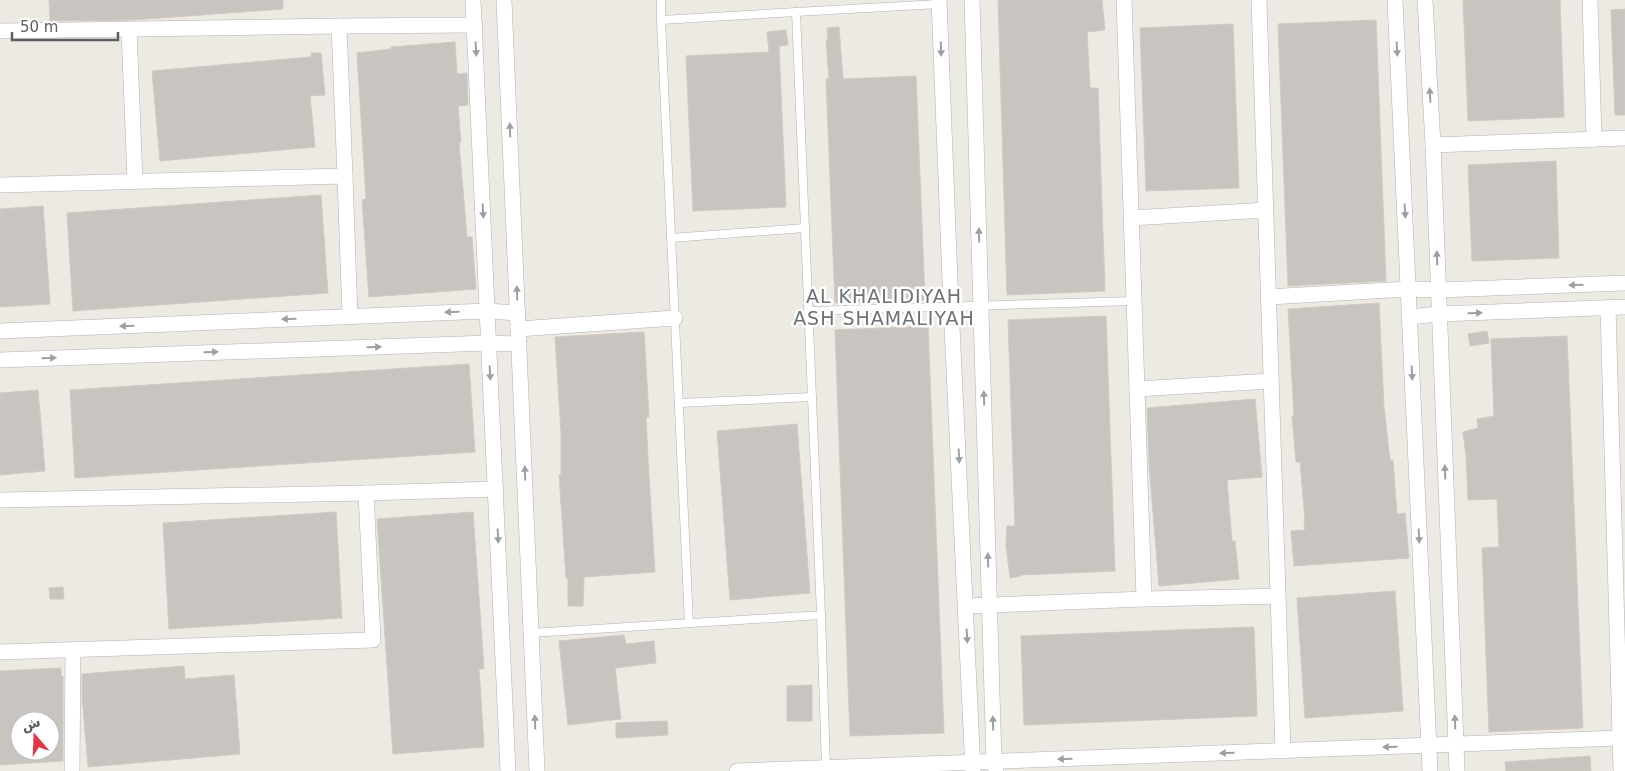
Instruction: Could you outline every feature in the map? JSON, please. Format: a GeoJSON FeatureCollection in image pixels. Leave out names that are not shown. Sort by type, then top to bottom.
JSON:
{"type":"FeatureCollection","features":[{"type":"Feature","properties":{"kind":"street"},"geometry":{"type":"LineString","coordinates":[[473,0],[508,771]]}},
{"type":"Feature","properties":{"kind":"street"},"geometry":{"type":"LineString","coordinates":[[504,0],[537,771]]}},
{"type":"Feature","properties":{"kind":"street"},"geometry":{"type":"LineString","coordinates":[[972,0],[995,766]]}},
{"type":"Feature","properties":{"kind":"street"},"geometry":{"type":"LineString","coordinates":[[1124,0],[1144,599]]}},
{"type":"Feature","properties":{"kind":"street"},"geometry":{"type":"LineString","coordinates":[[1259,0],[1282,751]]}},
{"type":"Feature","properties":{"kind":"street"},"geometry":{"type":"LineString","coordinates":[[1395,0],[1430,771]]}},
{"type":"Feature","properties":{"kind":"street"},"geometry":{"type":"LineString","coordinates":[[1425,0],[1433,145],[1457,771],[1444,771]]}},
{"type":"Feature","properties":{"kind":"street"},"geometry":{"type":"LineString","coordinates":[[1590,0],[1594,139]]}},
{"type":"Feature","properties":{"kind":"street"},"geometry":{"type":"LineString","coordinates":[[939,2],[951,306],[973,767]]}},
{"type":"Feature","properties":{"kind":"street"},"geometry":{"type":"LineString","coordinates":[[0,31],[474,25]]}},
{"type":"Feature","properties":{"kind":"street"},"geometry":{"type":"LineString","coordinates":[[339,26],[350,317]]}},
{"type":"Feature","properties":{"kind":"street"},"geometry":{"type":"LineString","coordinates":[[129,29],[135,182]]}},
{"type":"Feature","properties":{"kind":"street"},"geometry":{"type":"LineString","coordinates":[[1433,145],[1625,138]]}},
{"type":"Feature","properties":{"kind":"street"},"geometry":{"type":"LineString","coordinates":[[0,185],[345,176]]}},
{"type":"Feature","properties":{"kind":"street"},"geometry":{"type":"LineString","coordinates":[[1131,218],[1266,210]]}},
{"type":"Feature","properties":{"kind":"street"},"geometry":{"type":"LineString","coordinates":[[1268,297],[1408,289],[1439,290],[1625,283]]}},
{"type":"Feature","properties":{"kind":"street"},"geometry":{"type":"LineString","coordinates":[[1409,317],[1439,314],[1625,307]]}},
{"type":"Feature","properties":{"kind":"street"},"geometry":{"type":"LineString","coordinates":[[1608,308],[1618,456],[1622,677],[1621,771]]}},
{"type":"Feature","properties":{"kind":"street"},"geometry":{"type":"LineString","coordinates":[[0,331],[487,311],[518,313]]}},
{"type":"Feature","properties":{"kind":"street"},"geometry":{"type":"LineString","coordinates":[[0,360],[489,343],[519,337],[675,318]]}},
{"type":"Feature","properties":{"kind":"street"},"geometry":{"type":"LineString","coordinates":[[1137,389],[1271,380]]}},
{"type":"Feature","properties":{"kind":"street"},"geometry":{"type":"LineString","coordinates":[[0,500],[496,489]]}},
{"type":"Feature","properties":{"kind":"street"},"geometry":{"type":"LineString","coordinates":[[0,652],[373,640],[366,493]]}},
{"type":"Feature","properties":{"kind":"street"},"geometry":{"type":"LineString","coordinates":[[966,606],[1278,596]]}},
{"type":"Feature","properties":{"kind":"street"},"geometry":{"type":"LineString","coordinates":[[72,771],[73,650]]}},
{"type":"Feature","properties":{"kind":"street"},"geometry":{"type":"LineString","coordinates":[[736,771],[973,767],[1282,751],[1620,738]]}},
{"type":"Feature","properties":{"kind":"lane"},"geometry":{"type":"LineString","coordinates":[[661,0],[689,623]]}},
{"type":"Feature","properties":{"kind":"lane"},"geometry":{"type":"LineString","coordinates":[[661,20],[939,2]]}},
{"type":"Feature","properties":{"kind":"lane"},"geometry":{"type":"LineString","coordinates":[[796,12],[826,768]]}},
{"type":"Feature","properties":{"kind":"lane"},"geometry":{"type":"LineString","coordinates":[[671,238],[805,228]]}},
{"type":"Feature","properties":{"kind":"lane"},"geometry":{"type":"LineString","coordinates":[[808,311],[1134,301]]}},
{"type":"Feature","properties":{"kind":"lane"},"geometry":{"type":"LineString","coordinates":[[679,403],[812,397]]}},
{"type":"Feature","properties":{"kind":"lane"},"geometry":{"type":"LineString","coordinates":[[531,633],[820,615]]}},
{"type":"Feature","properties":{"kind":"building"},"geometry":{"type":"Polygon","coordinates":[[[49,0],[283,0],[283,9],[133,20],[50,21],[49,0]]]}},
{"type":"Feature","properties":{"kind":"building"},"geometry":{"type":"Polygon","coordinates":[[[998,0],[1102,0],[1105,30],[1087,32],[1090,88],[1098,88],[1105,291],[1007,295],[998,0]]]}},
{"type":"Feature","properties":{"kind":"building"},"geometry":{"type":"Polygon","coordinates":[[[1463,0],[1560,0],[1564,117],[1468,121],[1463,0]]]}},
{"type":"Feature","properties":{"kind":"building"},"geometry":{"type":"Polygon","coordinates":[[[1625,9],[1625,115],[1615,115],[1611,10],[1625,9]]]}},
{"type":"Feature","properties":{"kind":"building"},"geometry":{"type":"Polygon","coordinates":[[[1376,20],[1386,281],[1288,286],[1278,24],[1376,20]]]}},
{"type":"Feature","properties":{"kind":"building"},"geometry":{"type":"Polygon","coordinates":[[[1233,24],[1239,188],[1146,191],[1140,28],[1233,24]]]}},
{"type":"Feature","properties":{"kind":"building"},"geometry":{"type":"Polygon","coordinates":[[[839,27],[843,79],[916,76],[925,300],[835,303],[826,79],[829,79],[826,40],[828,39],[827,28],[839,27]]]}},
{"type":"Feature","properties":{"kind":"building"},"geometry":{"type":"Polygon","coordinates":[[[786,30],[788,45],[779,46],[786,207],[693,211],[686,56],[769,52],[767,32],[786,30]]]}},
{"type":"Feature","properties":{"kind":"building"},"geometry":{"type":"Polygon","coordinates":[[[455,42],[457,74],[467,73],[468,105],[458,106],[461,142],[459,142],[467,237],[472,237],[476,289],[369,297],[362,200],[366,199],[357,53],[391,49],[391,47],[455,42]]]}},
{"type":"Feature","properties":{"kind":"building"},"geometry":{"type":"Polygon","coordinates":[[[311,53],[321,53],[325,95],[310,96],[315,147],[160,161],[152,71],[311,57],[311,53]]]}},
{"type":"Feature","properties":{"kind":"building"},"geometry":{"type":"Polygon","coordinates":[[[1556,161],[1559,258],[1472,261],[1468,165],[1556,161]]]}},
{"type":"Feature","properties":{"kind":"building"},"geometry":{"type":"Polygon","coordinates":[[[321,195],[328,293],[73,311],[67,213],[321,195]]]}},
{"type":"Feature","properties":{"kind":"building"},"geometry":{"type":"Polygon","coordinates":[[[43,206],[50,304],[0,307],[0,209],[43,206]]]}},
{"type":"Feature","properties":{"kind":"building"},"geometry":{"type":"Polygon","coordinates":[[[1379,303],[1384,407],[1390,460],[1393,460],[1397,514],[1405,513],[1409,558],[1294,566],[1291,531],[1305,530],[1305,520],[1300,462],[1296,462],[1292,416],[1294,415],[1288,309],[1379,303]]]}},
{"type":"Feature","properties":{"kind":"building"},"geometry":{"type":"Polygon","coordinates":[[[1106,316],[1115,571],[1021,575],[1010,578],[1006,545],[1007,526],[1015,526],[1008,320],[1106,316]]]}},
{"type":"Feature","properties":{"kind":"building"},"geometry":{"type":"Polygon","coordinates":[[[928,326],[944,733],[850,736],[835,330],[928,326]]]}},
{"type":"Feature","properties":{"kind":"building"},"geometry":{"type":"Polygon","coordinates":[[[1487,331],[1489,343],[1470,346],[1468,334],[1487,331]]]}},
{"type":"Feature","properties":{"kind":"building"},"geometry":{"type":"Polygon","coordinates":[[[644,332],[649,417],[646,417],[655,572],[584,577],[583,606],[568,606],[568,578],[566,578],[559,475],[561,475],[561,432],[555,337],[644,332]]]}},
{"type":"Feature","properties":{"kind":"building"},"geometry":{"type":"Polygon","coordinates":[[[1567,336],[1583,728],[1489,732],[1482,548],[1499,547],[1497,499],[1468,500],[1463,432],[1478,428],[1477,419],[1494,416],[1491,339],[1567,336]]]}},
{"type":"Feature","properties":{"kind":"building"},"geometry":{"type":"Polygon","coordinates":[[[469,364],[475,452],[75,478],[70,390],[469,364]]]}},
{"type":"Feature","properties":{"kind":"building"},"geometry":{"type":"Polygon","coordinates":[[[38,390],[45,471],[0,475],[0,393],[38,390]]]}},
{"type":"Feature","properties":{"kind":"building"},"geometry":{"type":"Polygon","coordinates":[[[1255,399],[1262,477],[1227,480],[1232,541],[1235,541],[1239,579],[1159,586],[1149,463],[1147,408],[1255,399]]]}},
{"type":"Feature","properties":{"kind":"building"},"geometry":{"type":"Polygon","coordinates":[[[797,424],[810,593],[730,600],[717,431],[797,424]]]}},
{"type":"Feature","properties":{"kind":"building"},"geometry":{"type":"Polygon","coordinates":[[[336,512],[342,618],[169,629],[163,523],[336,512]]]}},
{"type":"Feature","properties":{"kind":"building"},"geometry":{"type":"Polygon","coordinates":[[[473,512],[484,669],[479,669],[484,747],[393,754],[377,519],[473,512]]]}},
{"type":"Feature","properties":{"kind":"building"},"geometry":{"type":"Polygon","coordinates":[[[63,587],[64,599],[50,599],[49,588],[63,587]]]}},
{"type":"Feature","properties":{"kind":"building"},"geometry":{"type":"Polygon","coordinates":[[[1395,591],[1403,711],[1305,718],[1297,598],[1395,591]]]}},
{"type":"Feature","properties":{"kind":"building"},"geometry":{"type":"Polygon","coordinates":[[[1254,627],[1257,716],[1024,725],[1021,636],[1254,627]]]}},
{"type":"Feature","properties":{"kind":"building"},"geometry":{"type":"Polygon","coordinates":[[[624,635],[626,644],[654,641],[656,663],[615,668],[621,719],[568,725],[559,641],[624,635]]]}},
{"type":"Feature","properties":{"kind":"building"},"geometry":{"type":"Polygon","coordinates":[[[184,666],[185,679],[234,675],[240,754],[88,767],[82,674],[184,666]]]}},
{"type":"Feature","properties":{"kind":"building"},"geometry":{"type":"Polygon","coordinates":[[[61,668],[61,676],[63,676],[63,761],[0,765],[0,671],[61,668]]]}},
{"type":"Feature","properties":{"kind":"building"},"geometry":{"type":"Polygon","coordinates":[[[812,685],[812,721],[787,721],[787,686],[812,685]]]}},
{"type":"Feature","properties":{"kind":"building"},"geometry":{"type":"Polygon","coordinates":[[[667,721],[668,735],[616,738],[616,723],[667,721]]]}},
{"type":"Feature","properties":{"kind":"building"},"geometry":{"type":"Polygon","coordinates":[[[1590,756],[1591,771],[1506,771],[1505,762],[1590,756]]]}},
{"type":"Feature","properties":{"kind":"district","name":"AL KHALIDIYAH ASH SHAMALIYAH"},"geometry":{"type":"Point","coordinates":[884,307]}}]}
